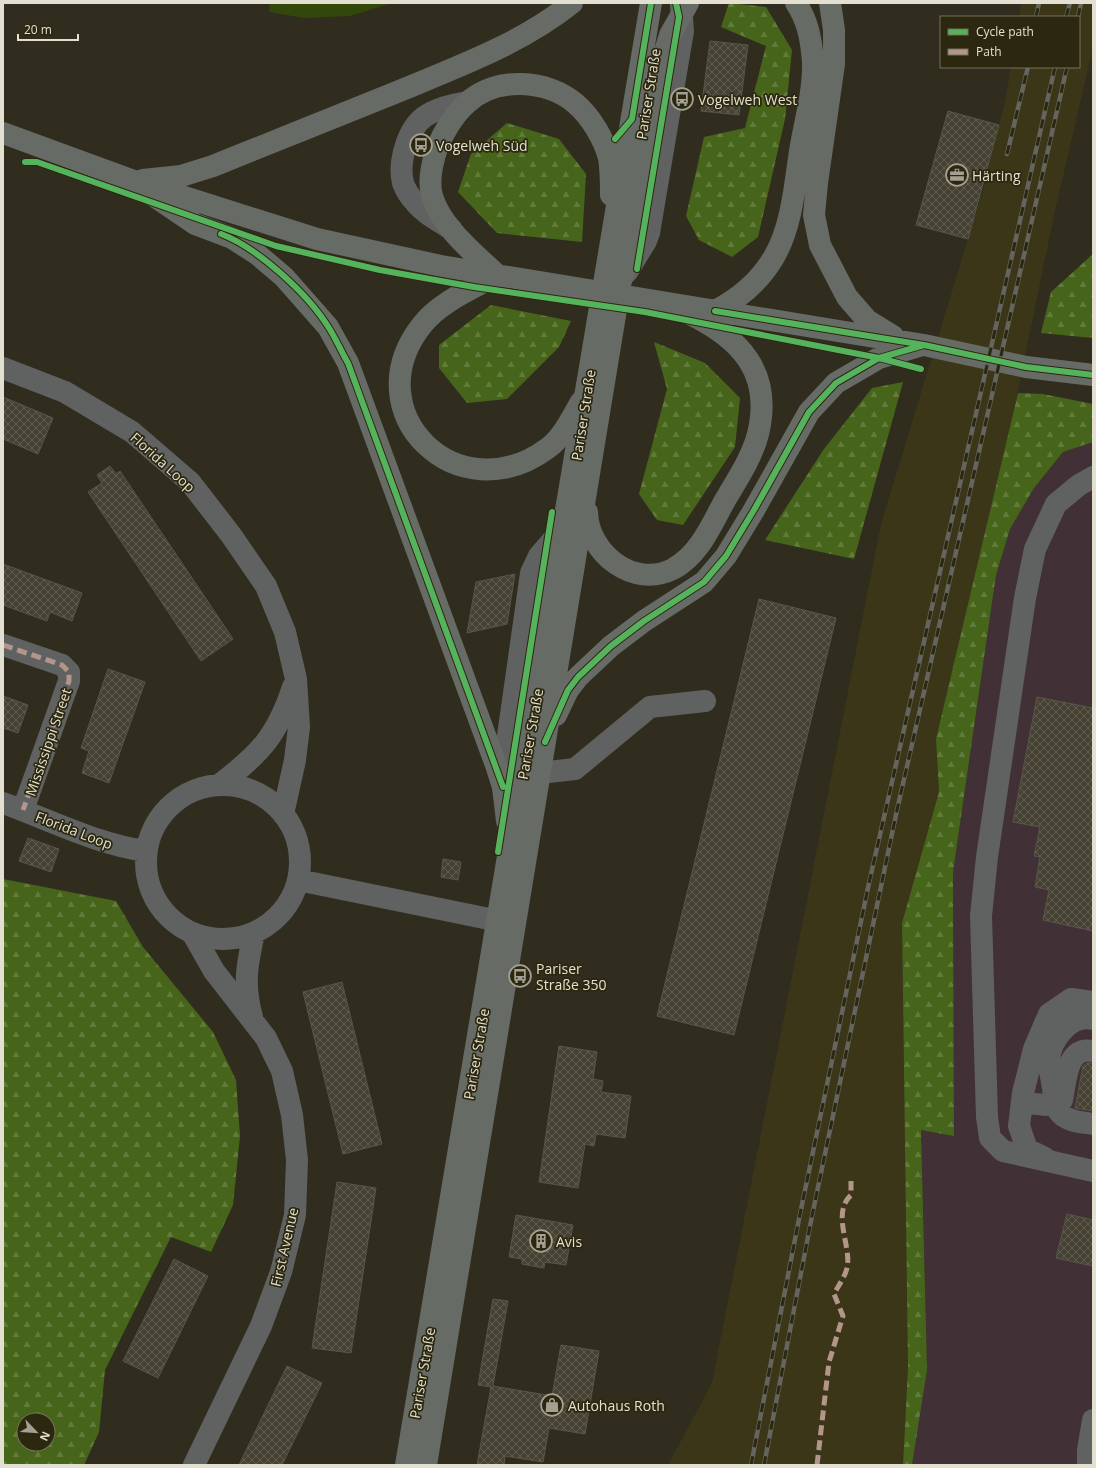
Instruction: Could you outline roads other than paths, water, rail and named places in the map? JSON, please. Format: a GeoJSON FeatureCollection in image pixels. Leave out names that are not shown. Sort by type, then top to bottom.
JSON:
{"type":"FeatureCollection","features":[{"type":"Feature","properties":{"kind":"main road"},"geometry":{"type":"LineString","coordinates":[[134,181],[181,176],[213,166],[427,80],[501,48],[545,23],[572,3]]}},
{"type":"Feature","properties":{"kind":"main road","name":"Pariser Straße"},"geometry":{"type":"LineString","coordinates":[[426,1465],[587,495],[614,277],[652,3]]}},
{"type":"Feature","properties":{"kind":"main road"},"geometry":{"type":"LineString","coordinates":[[714,311],[732,302],[762,275],[775,256],[786,232],[811,91],[813,62],[807,23],[796,3]]}},
{"type":"Feature","properties":{"kind":"main road"},"geometry":{"type":"LineString","coordinates":[[830,3],[834,30],[834,64],[817,183],[814,215],[820,245],[847,297],[867,320],[901,341]]}},
{"type":"Feature","properties":{"kind":"main road"},"geometry":{"type":"LineString","coordinates":[[614,277],[631,250],[663,58],[679,5]]}},
{"type":"Feature","properties":{"kind":"main road"},"geometry":{"type":"LineString","coordinates":[[497,275],[451,229],[432,196],[432,166],[441,138],[467,102],[496,87],[516,84],[534,85],[557,93],[575,103],[586,114],[595,128],[609,158],[614,277]]}},
{"type":"Feature","properties":{"kind":"main road"},"geometry":{"type":"LineString","coordinates":[[3,132],[134,181],[317,239],[441,266],[901,341],[1026,367],[1093,376]]}},
{"type":"Feature","properties":{"kind":"main road"},"geometry":{"type":"LineString","coordinates":[[134,181],[173,210],[195,224],[232,238],[257,254],[284,277],[328,327],[348,363],[503,787],[508,826],[508,861]]}},
{"type":"Feature","properties":{"kind":"main road"},"geometry":{"type":"LineString","coordinates":[[497,275],[441,307],[423,324],[410,340],[399,376],[404,414],[412,429],[439,456],[458,465],[478,471],[503,469],[525,461],[548,448],[556,441],[586,394]]}},
{"type":"Feature","properties":{"kind":"main road","name":"Pariser Straße"},"geometry":{"type":"LineString","coordinates":[[406,1465],[499,921],[586,394],[614,277]]}},
{"type":"Feature","properties":{"kind":"main road"},"geometry":{"type":"LineString","coordinates":[[587,495],[588,517],[591,533],[601,552],[629,572],[644,574],[672,569],[686,559],[703,542],[746,463],[758,435],[762,407],[759,383],[743,351],[713,325],[657,301]]}},
{"type":"Feature","properties":{"kind":"main road"},"geometry":{"type":"LineString","coordinates":[[545,742],[568,690],[578,677],[611,646],[644,621],[704,582],[726,556],[754,510],[809,412],[836,383],[879,358],[924,345]]}},
{"type":"Feature","properties":{"kind":"street"},"geometry":{"type":"LineString","coordinates":[[451,229],[430,216],[414,202],[404,183],[402,166],[408,141],[423,118],[442,107],[467,102]]}},
{"type":"Feature","properties":{"kind":"street","name":"Florida Loop"},"geometry":{"type":"LineString","coordinates":[[3,368],[65,392],[125,428],[190,482],[231,535],[266,586],[285,632],[296,679],[298,733],[294,767],[283,814]]}},
{"type":"Feature","properties":{"kind":"street"},"geometry":{"type":"LineString","coordinates":[[1093,477],[1079,485],[1056,504],[1036,549],[1025,598],[996,791],[981,916],[986,1102],[990,1138],[1002,1151],[1093,1171]]}},
{"type":"Feature","properties":{"kind":"street"},"geometry":{"type":"LineString","coordinates":[[503,787],[505,757],[531,573],[539,556],[565,526]]}},
{"type":"Feature","properties":{"kind":"street","name":"Mississippi Street"},"geometry":{"type":"LineString","coordinates":[[3,645],[62,665],[69,672],[69,681],[23,810]]}},
{"type":"Feature","properties":{"kind":"street"},"geometry":{"type":"LineString","coordinates":[[219,785],[249,763],[265,744],[275,730],[286,708],[296,679]]}},
{"type":"Feature","properties":{"kind":"street"},"geometry":{"type":"LineString","coordinates":[[540,772],[575,769],[650,707],[705,701]]}},
{"type":"Feature","properties":{"kind":"street"},"geometry":{"type":"LineString","coordinates":[[219,785],[243,787],[265,797],[283,814],[292,828],[298,845],[300,863],[298,880],[292,897],[270,924],[254,933],[240,938],[224,940],[208,938],[194,934],[176,924],[161,909],[151,891],[146,872],[146,851],[151,834],[159,818],[171,805],[185,794],[219,785]]}},
{"type":"Feature","properties":{"kind":"street","name":"Florida Loop"},"geometry":{"type":"LineString","coordinates":[[3,803],[101,841],[123,848],[146,851]]}},
{"type":"Feature","properties":{"kind":"street"},"geometry":{"type":"LineString","coordinates":[[298,880],[499,921]]}},
{"type":"Feature","properties":{"kind":"street","name":"First Avenue"},"geometry":{"type":"LineString","coordinates":[[252,1020],[247,998],[246,983],[248,959],[254,933]]}},
{"type":"Feature","properties":{"kind":"street","name":"First Avenue"},"geometry":{"type":"LineString","coordinates":[[194,934],[214,971],[266,1038],[282,1071],[292,1114],[297,1160],[295,1215],[282,1272],[261,1326],[194,1465]]}},
{"type":"Feature","properties":{"kind":"street"},"geometry":{"type":"LineString","coordinates":[[1050,1161],[1027,1149],[1019,1126],[1022,1102],[1034,1049],[1049,1014],[1071,999],[1093,1002]]}},
{"type":"Feature","properties":{"kind":"street"},"geometry":{"type":"LineString","coordinates":[[1093,1019],[1088,1018],[1074,1022],[1062,1030],[1053,1044],[1049,1061],[1055,1104],[1061,1114],[1070,1120],[1093,1124]]}},
{"type":"Feature","properties":{"kind":"street"},"geometry":{"type":"LineString","coordinates":[[1022,1102],[1048,1105],[1055,1104],[1062,1100],[1071,1060],[1076,1053],[1080,1051],[1093,1051]]}},
{"type":"Feature","properties":{"kind":"street"},"geometry":{"type":"LineString","coordinates":[[1088,1465],[1088,1450],[1093,1420]]}},
{"type":"Feature","properties":{"kind":"railway"},"geometry":{"type":"LineString","coordinates":[[1036,16],[1039,3]]}},
{"type":"Feature","properties":{"kind":"railway"},"geometry":{"type":"LineString","coordinates":[[1066,16],[1070,3]]}},
{"type":"Feature","properties":{"kind":"railway"},"geometry":{"type":"LineString","coordinates":[[1078,16],[1081,3]]}},
{"type":"Feature","properties":{"kind":"railway"},"geometry":{"type":"LineString","coordinates":[[1007,154],[1028,68]]}},
{"type":"Feature","properties":{"kind":"railway"},"geometry":{"type":"LineString","coordinates":[[751,1465],[799,1219],[869,883],[1055,68]]}},
{"type":"Feature","properties":{"kind":"railway"},"geometry":{"type":"LineString","coordinates":[[764,1465],[812,1216],[897,810],[1067,68]]}},
{"type":"Feature","properties":{"kind":"place","name":"Vogelweh West"},"geometry":{"type":"Point","coordinates":[682,99]}},
{"type":"Feature","properties":{"kind":"place","name":"Vogelweh Süd"},"geometry":{"type":"Point","coordinates":[421,145]}},
{"type":"Feature","properties":{"kind":"place","name":"Härting"},"geometry":{"type":"Point","coordinates":[957,175]}},
{"type":"Feature","properties":{"kind":"place","name":"Pariser Straße 350"},"geometry":{"type":"Point","coordinates":[520,976]}},
{"type":"Feature","properties":{"kind":"place","name":"Avis"},"geometry":{"type":"Point","coordinates":[541,1241]}},
{"type":"Feature","properties":{"kind":"place","name":"Autohaus Roth"},"geometry":{"type":"Point","coordinates":[552,1405]}}]}
